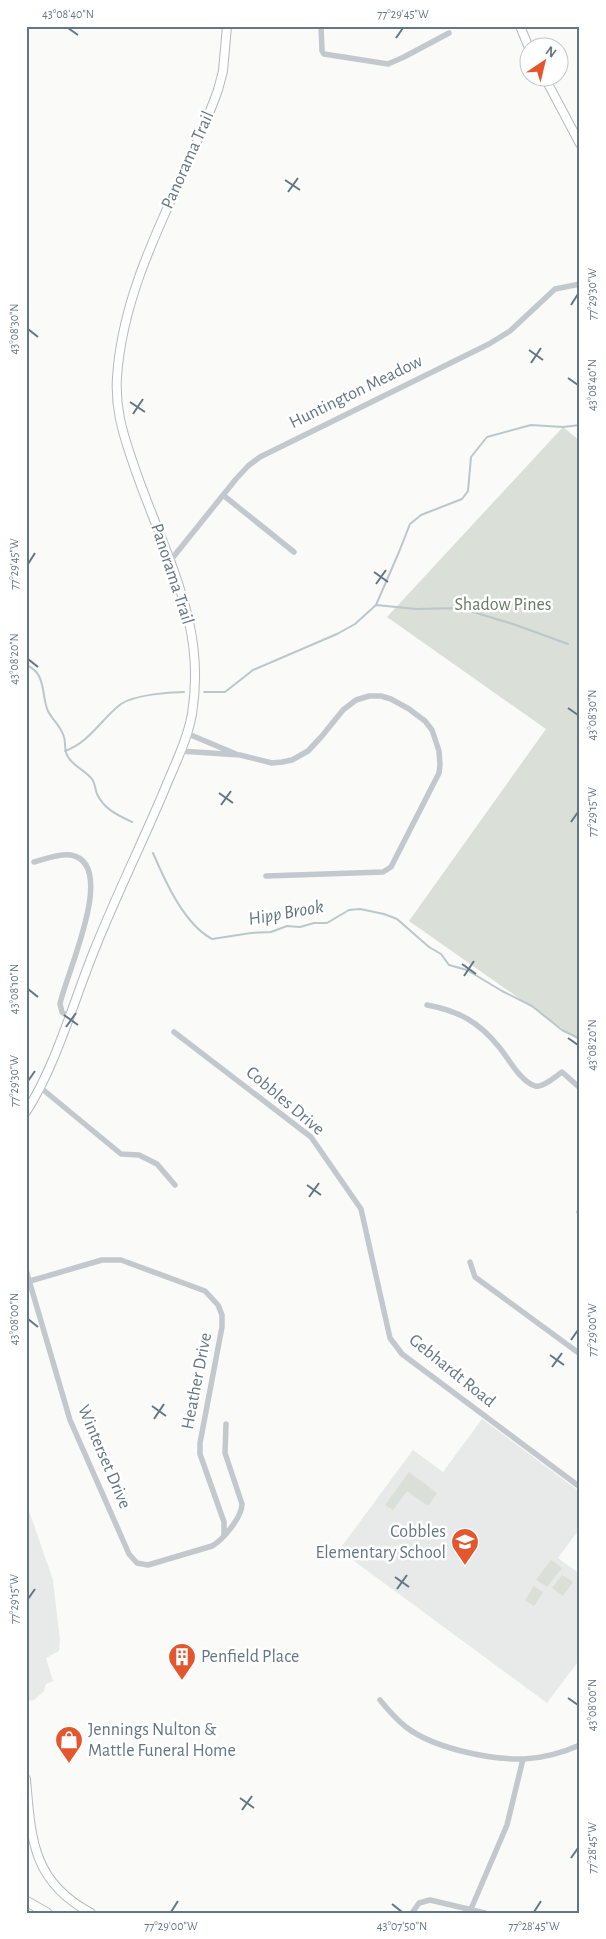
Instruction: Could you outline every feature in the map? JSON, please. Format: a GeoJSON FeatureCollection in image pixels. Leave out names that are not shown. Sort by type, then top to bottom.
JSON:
{"type":"FeatureCollection","features":[{"type":"Feature","properties":{"kind":"main road"},"geometry":{"type":"LineString","coordinates":[[26,1901],[47,1913]]}},
{"type":"Feature","properties":{"kind":"street","name":"Panorama Trail"},"geometry":{"type":"LineString","coordinates":[[26,1112],[29,1103],[40,1088],[96,945],[180,751],[192,714],[195,684],[194,648],[182,595],[139,482],[121,425],[117,396],[119,360],[132,299],[142,269],[218,90],[223,71],[227,26]]}},
{"type":"Feature","properties":{"kind":"street"},"geometry":{"type":"LineString","coordinates":[[321,26],[322,51],[324,54],[384,64],[393,63],[449,33]]}},
{"type":"Feature","properties":{"kind":"street"},"geometry":{"type":"LineString","coordinates":[[520,26],[525,38]]}},
{"type":"Feature","properties":{"kind":"street"},"geometry":{"type":"LineString","coordinates":[[550,88],[580,144]]}},
{"type":"Feature","properties":{"kind":"street","name":"Huntington Meadow"},"geometry":{"type":"LineString","coordinates":[[170,561],[248,466],[260,457],[489,344],[510,331],[555,290],[580,284]]}},
{"type":"Feature","properties":{"kind":"street"},"geometry":{"type":"LineString","coordinates":[[223,495],[294,552]]}},
{"type":"Feature","properties":{"kind":"street"},"geometry":{"type":"LineString","coordinates":[[186,733],[240,755],[272,763],[292,760],[315,745],[350,703],[363,697],[375,696],[391,699],[422,717],[432,730],[439,751],[439,773],[391,867],[383,872],[266,876]]}},
{"type":"Feature","properties":{"kind":"street"},"geometry":{"type":"LineString","coordinates":[[180,751],[240,755]]}},
{"type":"Feature","properties":{"kind":"street"},"geometry":{"type":"LineString","coordinates":[[34,862],[69,855],[78,857],[85,862],[91,874],[84,930],[60,1004],[62,1012],[69,1017]]}},
{"type":"Feature","properties":{"kind":"street"},"geometry":{"type":"LineString","coordinates":[[428,1005],[450,1010],[473,1021],[492,1039],[523,1078],[535,1086],[539,1087],[562,1072],[580,1088]]}},
{"type":"Feature","properties":{"kind":"street","name":"Cobbles Drive"},"geometry":{"type":"LineString","coordinates":[[174,1032],[310,1137],[361,1209]]}},
{"type":"Feature","properties":{"kind":"street"},"geometry":{"type":"LineString","coordinates":[[40,1088],[121,1154],[139,1155],[157,1164],[175,1184]]}},
{"type":"Feature","properties":{"kind":"street","name":"Gebhardt Road"},"geometry":{"type":"LineString","coordinates":[[361,1209],[390,1338],[402,1354],[580,1487]]}},
{"type":"Feature","properties":{"kind":"street","name":"Heather Drive"},"geometry":{"type":"LineString","coordinates":[[30,1281],[102,1260],[113,1259],[121,1260],[200,1288],[215,1300],[220,1310],[222,1327],[200,1443],[200,1454],[226,1528],[223,1538]]}},
{"type":"Feature","properties":{"kind":"street"},"geometry":{"type":"LineString","coordinates":[[470,1262],[476,1277],[580,1354]]}},
{"type":"Feature","properties":{"kind":"street","name":"Winterset Drive"},"geometry":{"type":"LineString","coordinates":[[26,1270],[70,1420],[129,1554],[137,1563],[148,1565],[212,1546],[223,1538]]}},
{"type":"Feature","properties":{"kind":"street","name":"Heather Drive"},"geometry":{"type":"LineString","coordinates":[[223,1538],[242,1509],[225,1453],[226,1424]]}},
{"type":"Feature","properties":{"kind":"street"},"geometry":{"type":"LineString","coordinates":[[380,1700],[392,1715],[406,1727],[431,1742],[500,1758],[523,1759],[554,1754],[580,1745]]}},
{"type":"Feature","properties":{"kind":"street"},"geometry":{"type":"LineString","coordinates":[[471,1910],[507,1825],[523,1759]]}},
{"type":"Feature","properties":{"kind":"street"},"geometry":{"type":"LineString","coordinates":[[26,1779],[28,1818],[33,1844],[44,1871],[61,1892],[91,1913]]}},
{"type":"Feature","properties":{"kind":"street"},"geometry":{"type":"LineString","coordinates":[[412,1913],[419,1903],[430,1900],[485,1913]]}},
{"type":"Feature","properties":{"kind":"shaded area","name":"Cobbles Elementary School"},"geometry":{"type":"Polygon","coordinates":[[[482,1419],[580,1492],[580,1528],[558,1558],[580,1574],[580,1659],[547,1703],[339,1550],[413,1450],[443,1472],[482,1419]]]}},
{"type":"Feature","properties":{"kind":"shaded area"},"geometry":{"type":"Polygon","coordinates":[[[26,1502],[53,1580],[60,1640],[59,1651],[46,1658],[53,1681],[46,1684],[44,1691],[34,1700],[26,1701],[26,1502]]]}},
{"type":"Feature","properties":{"kind":"green space","name":"Shadow Pines"},"geometry":{"type":"Polygon","coordinates":[[[563,427],[580,441],[580,1041],[409,921],[546,729],[387,617],[563,427]]]}},
{"type":"Feature","properties":{"kind":"green space"},"geometry":{"type":"Polygon","coordinates":[[[409,1472],[437,1493],[428,1506],[407,1491],[393,1510],[385,1505],[409,1472]]]}},
{"type":"Feature","properties":{"kind":"green space"},"geometry":{"type":"Polygon","coordinates":[[[551,1560],[562,1568],[547,1587],[536,1580],[551,1560]]]}},
{"type":"Feature","properties":{"kind":"green space"},"geometry":{"type":"Polygon","coordinates":[[[562,1575],[573,1582],[563,1596],[552,1588],[562,1575]]]}},
{"type":"Feature","properties":{"kind":"green space"},"geometry":{"type":"Polygon","coordinates":[[[534,1586],[543,1592],[534,1606],[525,1600],[534,1586]]]}},
{"type":"Feature","properties":{"kind":"waterway"},"geometry":{"type":"LineString","coordinates":[[204,692],[225,692],[253,670],[337,634],[355,624],[376,605],[410,524],[421,515],[462,499],[468,491],[471,457],[487,437],[531,425],[563,427],[580,425]]}},
{"type":"Feature","properties":{"kind":"waterway"},"geometry":{"type":"LineString","coordinates":[[376,605],[416,609],[460,608],[513,624],[568,644]]}},
{"type":"Feature","properties":{"kind":"waterway","name":"Hipp Brook"},"geometry":{"type":"LineString","coordinates":[[26,665],[33,669],[40,679],[48,711],[63,733],[66,753],[69,759],[92,779],[103,804],[116,814],[132,822]]}},
{"type":"Feature","properties":{"kind":"waterway"},"geometry":{"type":"LineString","coordinates":[[65,751],[82,742],[114,710],[127,701],[152,695],[184,692]]}},
{"type":"Feature","properties":{"kind":"waterway","name":"Hipp Brook"},"geometry":{"type":"LineString","coordinates":[[153,853],[163,876],[184,913],[202,932],[212,939],[271,932],[287,926],[300,927],[314,923],[327,923],[349,910],[360,909],[384,914],[397,919],[429,947],[441,954],[449,965],[467,970],[532,1006],[562,1030],[580,1039]]}},
{"type":"Feature","properties":{"kind":"place","name":"Cobbles Elementary School"},"geometry":{"type":"Point","coordinates":[465,1566]}},
{"type":"Feature","properties":{"kind":"place","name":"Penfield Place"},"geometry":{"type":"Point","coordinates":[182,1681]}},
{"type":"Feature","properties":{"kind":"place","name":"Jennings Nulton & Mattle Funeral Home"},"geometry":{"type":"Point","coordinates":[69,1764]}}]}
